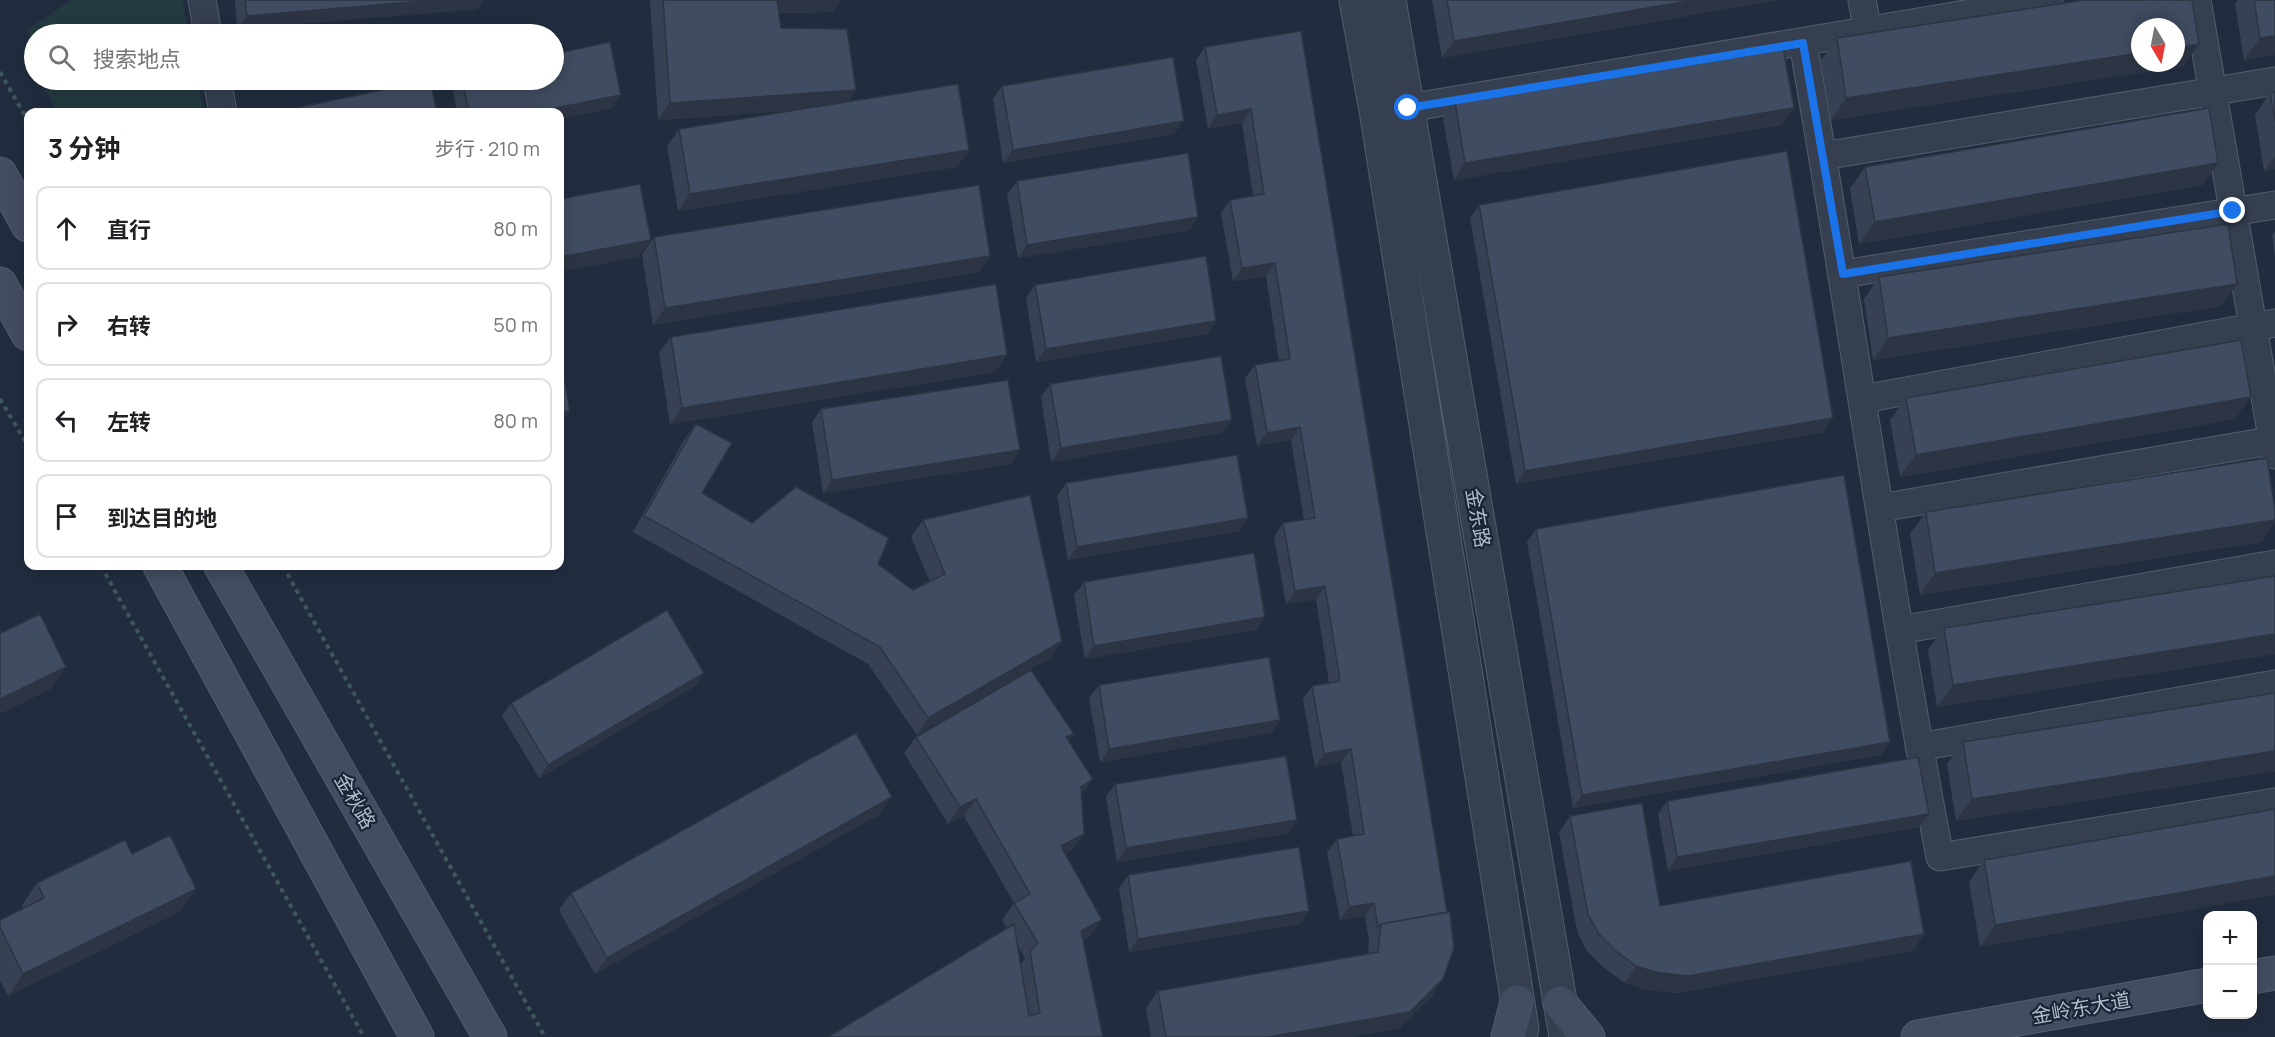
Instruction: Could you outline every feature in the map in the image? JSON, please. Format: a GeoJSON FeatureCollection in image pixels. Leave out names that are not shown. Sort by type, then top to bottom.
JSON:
{"type":"FeatureCollection","features":[{"type":"Feature","properties":{"kind":"main road"},"geometry":{"type":"LineString","coordinates":[[0,174],[24,218]]}},
{"type":"Feature","properties":{"kind":"main road"},"geometry":{"type":"LineString","coordinates":[[0,284],[24,327]]}},
{"type":"Feature","properties":{"kind":"main road"},"geometry":{"type":"LineString","coordinates":[[162,570],[411,1030]]}},
{"type":"Feature","properties":{"kind":"main road","name":"金秋路"},"geometry":{"type":"LineString","coordinates":[[223,570],[490,1037]]}},
{"type":"Feature","properties":{"kind":"main road"},"geometry":{"type":"LineString","coordinates":[[2257,976],[2275,973]]}},
{"type":"Feature","properties":{"kind":"main road","name":"金岭东大道"},"geometry":{"type":"LineString","coordinates":[[1918,1037],[2203,986]]}},
{"type":"Feature","properties":{"kind":"main road"},"geometry":{"type":"LineString","coordinates":[[1508,1037],[1517,1002]]}},
{"type":"Feature","properties":{"kind":"main road"},"geometry":{"type":"LineString","coordinates":[[1560,1003],[1588,1037]]}},
{"type":"Feature","properties":{"kind":"street"},"geometry":{"type":"LineString","coordinates":[[202,0],[206,24]]}},
{"type":"Feature","properties":{"kind":"street","name":"金东路"},"geometry":{"type":"LineString","coordinates":[[1356,0],[1376,110],[1523,1037]]}},
{"type":"Feature","properties":{"kind":"street","name":"金东路"},"geometry":{"type":"LineString","coordinates":[[1389,0],[1566,1037]]}},
{"type":"Feature","properties":{"kind":"street"},"geometry":{"type":"LineString","coordinates":[[1862,0],[1868,32]]}},
{"type":"Feature","properties":{"kind":"street"},"geometry":{"type":"LineString","coordinates":[[1408,108],[2049,0]]}},
{"type":"Feature","properties":{"kind":"street"},"geometry":{"type":"LineString","coordinates":[[1880,508],[2274,445],[2264,325],[2233,211],[2196,0]]}},
{"type":"Feature","properties":{"kind":"street"},"geometry":{"type":"LineString","coordinates":[[1803,43],[1843,274],[1919,747],[1940,857],[2275,802]]}},
{"type":"Feature","properties":{"kind":"street"},"geometry":{"type":"LineString","coordinates":[[1823,156],[2275,81]]}},
{"type":"Feature","properties":{"kind":"street"},"geometry":{"type":"LineString","coordinates":[[219,90],[222,108]]}},
{"type":"Feature","properties":{"kind":"street"},"geometry":{"type":"LineString","coordinates":[[1843,274],[2275,205]]}},
{"type":"Feature","properties":{"kind":"street"},"geometry":{"type":"LineString","coordinates":[[1863,399],[2264,325]]}},
{"type":"Feature","properties":{"kind":"street"},"geometry":{"type":"LineString","coordinates":[[1900,630],[2275,564]]}},
{"type":"Feature","properties":{"kind":"street"},"geometry":{"type":"LineString","coordinates":[[1919,747],[2275,684]]}},
{"type":"Feature","properties":{"kind":"path"},"geometry":{"type":"LineString","coordinates":[[0,72],[24,114]]}},
{"type":"Feature","properties":{"kind":"path"},"geometry":{"type":"LineString","coordinates":[[0,399],[24,439]]}},
{"type":"Feature","properties":{"kind":"path"},"geometry":{"type":"LineString","coordinates":[[103,570],[364,1037]]}},
{"type":"Feature","properties":{"kind":"path"},"geometry":{"type":"LineString","coordinates":[[285,570],[544,1037]]}},
{"type":"Feature","properties":{"kind":"green space"},"geometry":{"type":"Polygon","coordinates":[[[72,0],[182,0],[187,24],[36,24],[72,0]]]}},
{"type":"Feature","properties":{"kind":"green space"},"geometry":{"type":"Polygon","coordinates":[[[45,90],[199,90],[203,108],[56,108],[45,90]]]}},
{"type":"Feature","properties":{"kind":"building"},"geometry":{"type":"Polygon","coordinates":[[[245,0],[435,0],[247,16],[245,0]]]}},
{"type":"Feature","properties":{"kind":"building"},"geometry":{"type":"Polygon","coordinates":[[[663,0],[777,0],[781,28],[847,29],[856,90],[670,103],[663,0]]]}},
{"type":"Feature","properties":{"kind":"building"},"geometry":{"type":"Polygon","coordinates":[[[1447,0],[1694,0],[1454,41],[1447,0]]]}},
{"type":"Feature","properties":{"kind":"building"},"geometry":{"type":"Polygon","coordinates":[[[2084,0],[2192,0],[2199,44],[2185,46],[2185,18],[2131,18],[2131,54],[1846,98],[1837,38],[2084,0]]]}},
{"type":"Feature","properties":{"kind":"building"},"geometry":{"type":"Polygon","coordinates":[[[2254,0],[2275,0],[2275,36],[2260,38],[2254,0]]]}},
{"type":"Feature","properties":{"kind":"building"},"geometry":{"type":"Polygon","coordinates":[[[1301,31],[1447,912],[1381,924],[1378,927],[1374,903],[1349,907],[1337,839],[1364,834],[1351,749],[1324,754],[1312,686],[1340,681],[1325,586],[1295,591],[1283,523],[1315,518],[1300,427],[1267,433],[1255,365],[1290,359],[1275,263],[1242,268],[1230,200],[1264,194],[1251,109],[1217,115],[1205,47],[1301,31]]]}},
{"type":"Feature","properties":{"kind":"building"},"geometry":{"type":"Polygon","coordinates":[[[610,42],[621,95],[556,108],[468,108],[464,90],[564,90],[564,52],[610,42]]]}},
{"type":"Feature","properties":{"kind":"building"},"geometry":{"type":"Polygon","coordinates":[[[1783,47],[1794,108],[1465,163],[1455,102],[1783,47]]]}},
{"type":"Feature","properties":{"kind":"building"},"geometry":{"type":"Polygon","coordinates":[[[1173,57],[1184,121],[1013,150],[1002,86],[1173,57]]]}},
{"type":"Feature","properties":{"kind":"building"},"geometry":{"type":"Polygon","coordinates":[[[958,84],[969,150],[690,194],[679,129],[958,84]]]}},
{"type":"Feature","properties":{"kind":"building"},"geometry":{"type":"Polygon","coordinates":[[[382,90],[432,90],[436,108],[295,108],[382,90]]]}},
{"type":"Feature","properties":{"kind":"building"},"geometry":{"type":"Polygon","coordinates":[[[2275,92],[2275,122],[2270,93],[2275,92]]]}},
{"type":"Feature","properties":{"kind":"building"},"geometry":{"type":"Polygon","coordinates":[[[2209,108],[2218,163],[1875,222],[1865,167],[2209,108]]]}},
{"type":"Feature","properties":{"kind":"building"},"geometry":{"type":"Polygon","coordinates":[[[1787,151],[1833,418],[1525,471],[1479,205],[1787,151]]]}},
{"type":"Feature","properties":{"kind":"building"},"geometry":{"type":"Polygon","coordinates":[[[1188,153],[1198,217],[1027,245],[1017,181],[1188,153]]]}},
{"type":"Feature","properties":{"kind":"building"},"geometry":{"type":"Polygon","coordinates":[[[640,184],[651,240],[564,256],[564,198],[640,184]]]}},
{"type":"Feature","properties":{"kind":"building"},"geometry":{"type":"Polygon","coordinates":[[[979,185],[990,256],[665,308],[654,237],[979,185]]]}},
{"type":"Feature","properties":{"kind":"building"},"geometry":{"type":"Polygon","coordinates":[[[2228,224],[2237,284],[1888,338],[1879,277],[2228,224]]]}},
{"type":"Feature","properties":{"kind":"building"},"geometry":{"type":"Polygon","coordinates":[[[1206,256],[1216,321],[1046,349],[1035,285],[1206,256]]]}},
{"type":"Feature","properties":{"kind":"building"},"geometry":{"type":"Polygon","coordinates":[[[996,284],[1007,355],[682,408],[671,337],[996,284]]]}},
{"type":"Feature","properties":{"kind":"building"},"geometry":{"type":"Polygon","coordinates":[[[2241,340],[2251,397],[1916,455],[1906,398],[2241,340]]]}},
{"type":"Feature","properties":{"kind":"building"},"geometry":{"type":"Polygon","coordinates":[[[1221,356],[1232,420],[1061,448],[1050,384],[1221,356]]]}},
{"type":"Feature","properties":{"kind":"building"},"geometry":{"type":"Polygon","coordinates":[[[564,377],[570,411],[564,412],[564,377]]]}},
{"type":"Feature","properties":{"kind":"building"},"geometry":{"type":"Polygon","coordinates":[[[1008,380],[1020,450],[832,480],[821,409],[1008,380]]]}},
{"type":"Feature","properties":{"kind":"building"},"geometry":{"type":"Polygon","coordinates":[[[696,424],[732,443],[702,493],[752,523],[796,487],[889,538],[878,564],[913,590],[945,574],[923,520],[1030,495],[1062,641],[928,718],[880,647],[644,516],[696,424]]]}},
{"type":"Feature","properties":{"kind":"building"},"geometry":{"type":"Polygon","coordinates":[[[1237,455],[1248,518],[1077,547],[1066,483],[1237,455]]]}},
{"type":"Feature","properties":{"kind":"building"},"geometry":{"type":"Polygon","coordinates":[[[2267,458],[2275,520],[1935,573],[1926,512],[2267,458]]]}},
{"type":"Feature","properties":{"kind":"building"},"geometry":{"type":"Polygon","coordinates":[[[1844,475],[1890,742],[1582,795],[1536,529],[1844,475]]]}},
{"type":"Feature","properties":{"kind":"building"},"geometry":{"type":"Polygon","coordinates":[[[1254,553],[1265,617],[1094,646],[1084,582],[1254,553]]]}},
{"type":"Feature","properties":{"kind":"building"},"geometry":{"type":"Polygon","coordinates":[[[2275,576],[2275,634],[1953,685],[1944,628],[2275,576]]]}},
{"type":"Feature","properties":{"kind":"building"},"geometry":{"type":"Polygon","coordinates":[[[667,610],[704,673],[548,765],[511,703],[667,610]]]}},
{"type":"Feature","properties":{"kind":"building"},"geometry":{"type":"Polygon","coordinates":[[[40,614],[66,667],[0,699],[0,630],[1,633],[40,614]]]}},
{"type":"Feature","properties":{"kind":"building"},"geometry":{"type":"Polygon","coordinates":[[[1269,657],[1280,720],[1109,749],[1099,685],[1269,657]]]}},
{"type":"Feature","properties":{"kind":"building"},"geometry":{"type":"Polygon","coordinates":[[[1031,670],[1074,734],[1066,737],[1093,779],[1081,787],[1084,834],[1061,846],[1102,920],[1081,931],[1103,1037],[828,1037],[1014,924],[1029,1016],[1040,1013],[1030,951],[1038,943],[1014,903],[1030,894],[976,799],[960,807],[916,737],[1031,670]]]}},
{"type":"Feature","properties":{"kind":"building"},"geometry":{"type":"Polygon","coordinates":[[[2275,693],[2275,751],[1972,799],[1963,742],[2275,693]]]}},
{"type":"Feature","properties":{"kind":"building"},"geometry":{"type":"Polygon","coordinates":[[[856,733],[892,797],[607,958],[571,893],[856,733]]]}},
{"type":"Feature","properties":{"kind":"building"},"geometry":{"type":"Polygon","coordinates":[[[1286,756],[1297,820],[1126,848],[1115,784],[1286,756]]]}},
{"type":"Feature","properties":{"kind":"building"},"geometry":{"type":"Polygon","coordinates":[[[1918,757],[1929,814],[1677,857],[1667,801],[1918,757]]]}},
{"type":"Feature","properties":{"kind":"building"},"geometry":{"type":"Polygon","coordinates":[[[1642,803],[1660,906],[1911,861],[1924,934],[1688,976],[1655,972],[1636,966],[1599,934],[1588,915],[1570,816],[1642,803]]]}},
{"type":"Feature","properties":{"kind":"building"},"geometry":{"type":"Polygon","coordinates":[[[2275,809],[2275,876],[1995,925],[1984,860],[2275,809]]]}},
{"type":"Feature","properties":{"kind":"building"},"geometry":{"type":"Polygon","coordinates":[[[170,835],[196,889],[23,974],[0,927],[0,920],[44,898],[37,883],[125,840],[132,854],[170,835]]]}},
{"type":"Feature","properties":{"kind":"building"},"geometry":{"type":"Polygon","coordinates":[[[1299,847],[1309,911],[1138,939],[1128,875],[1299,847]]]}},
{"type":"Feature","properties":{"kind":"building"},"geometry":{"type":"Polygon","coordinates":[[[1450,912],[1454,948],[1443,979],[1410,1012],[1268,1037],[1166,1037],[1158,991],[1378,952],[1381,924],[1450,912]]]}},
{"type":"Feature","properties":{"kind":"route"},"geometry":{"type":"LineString","coordinates":[[1408,108],[1803,43],[1843,274],[2233,211]]}}]}
